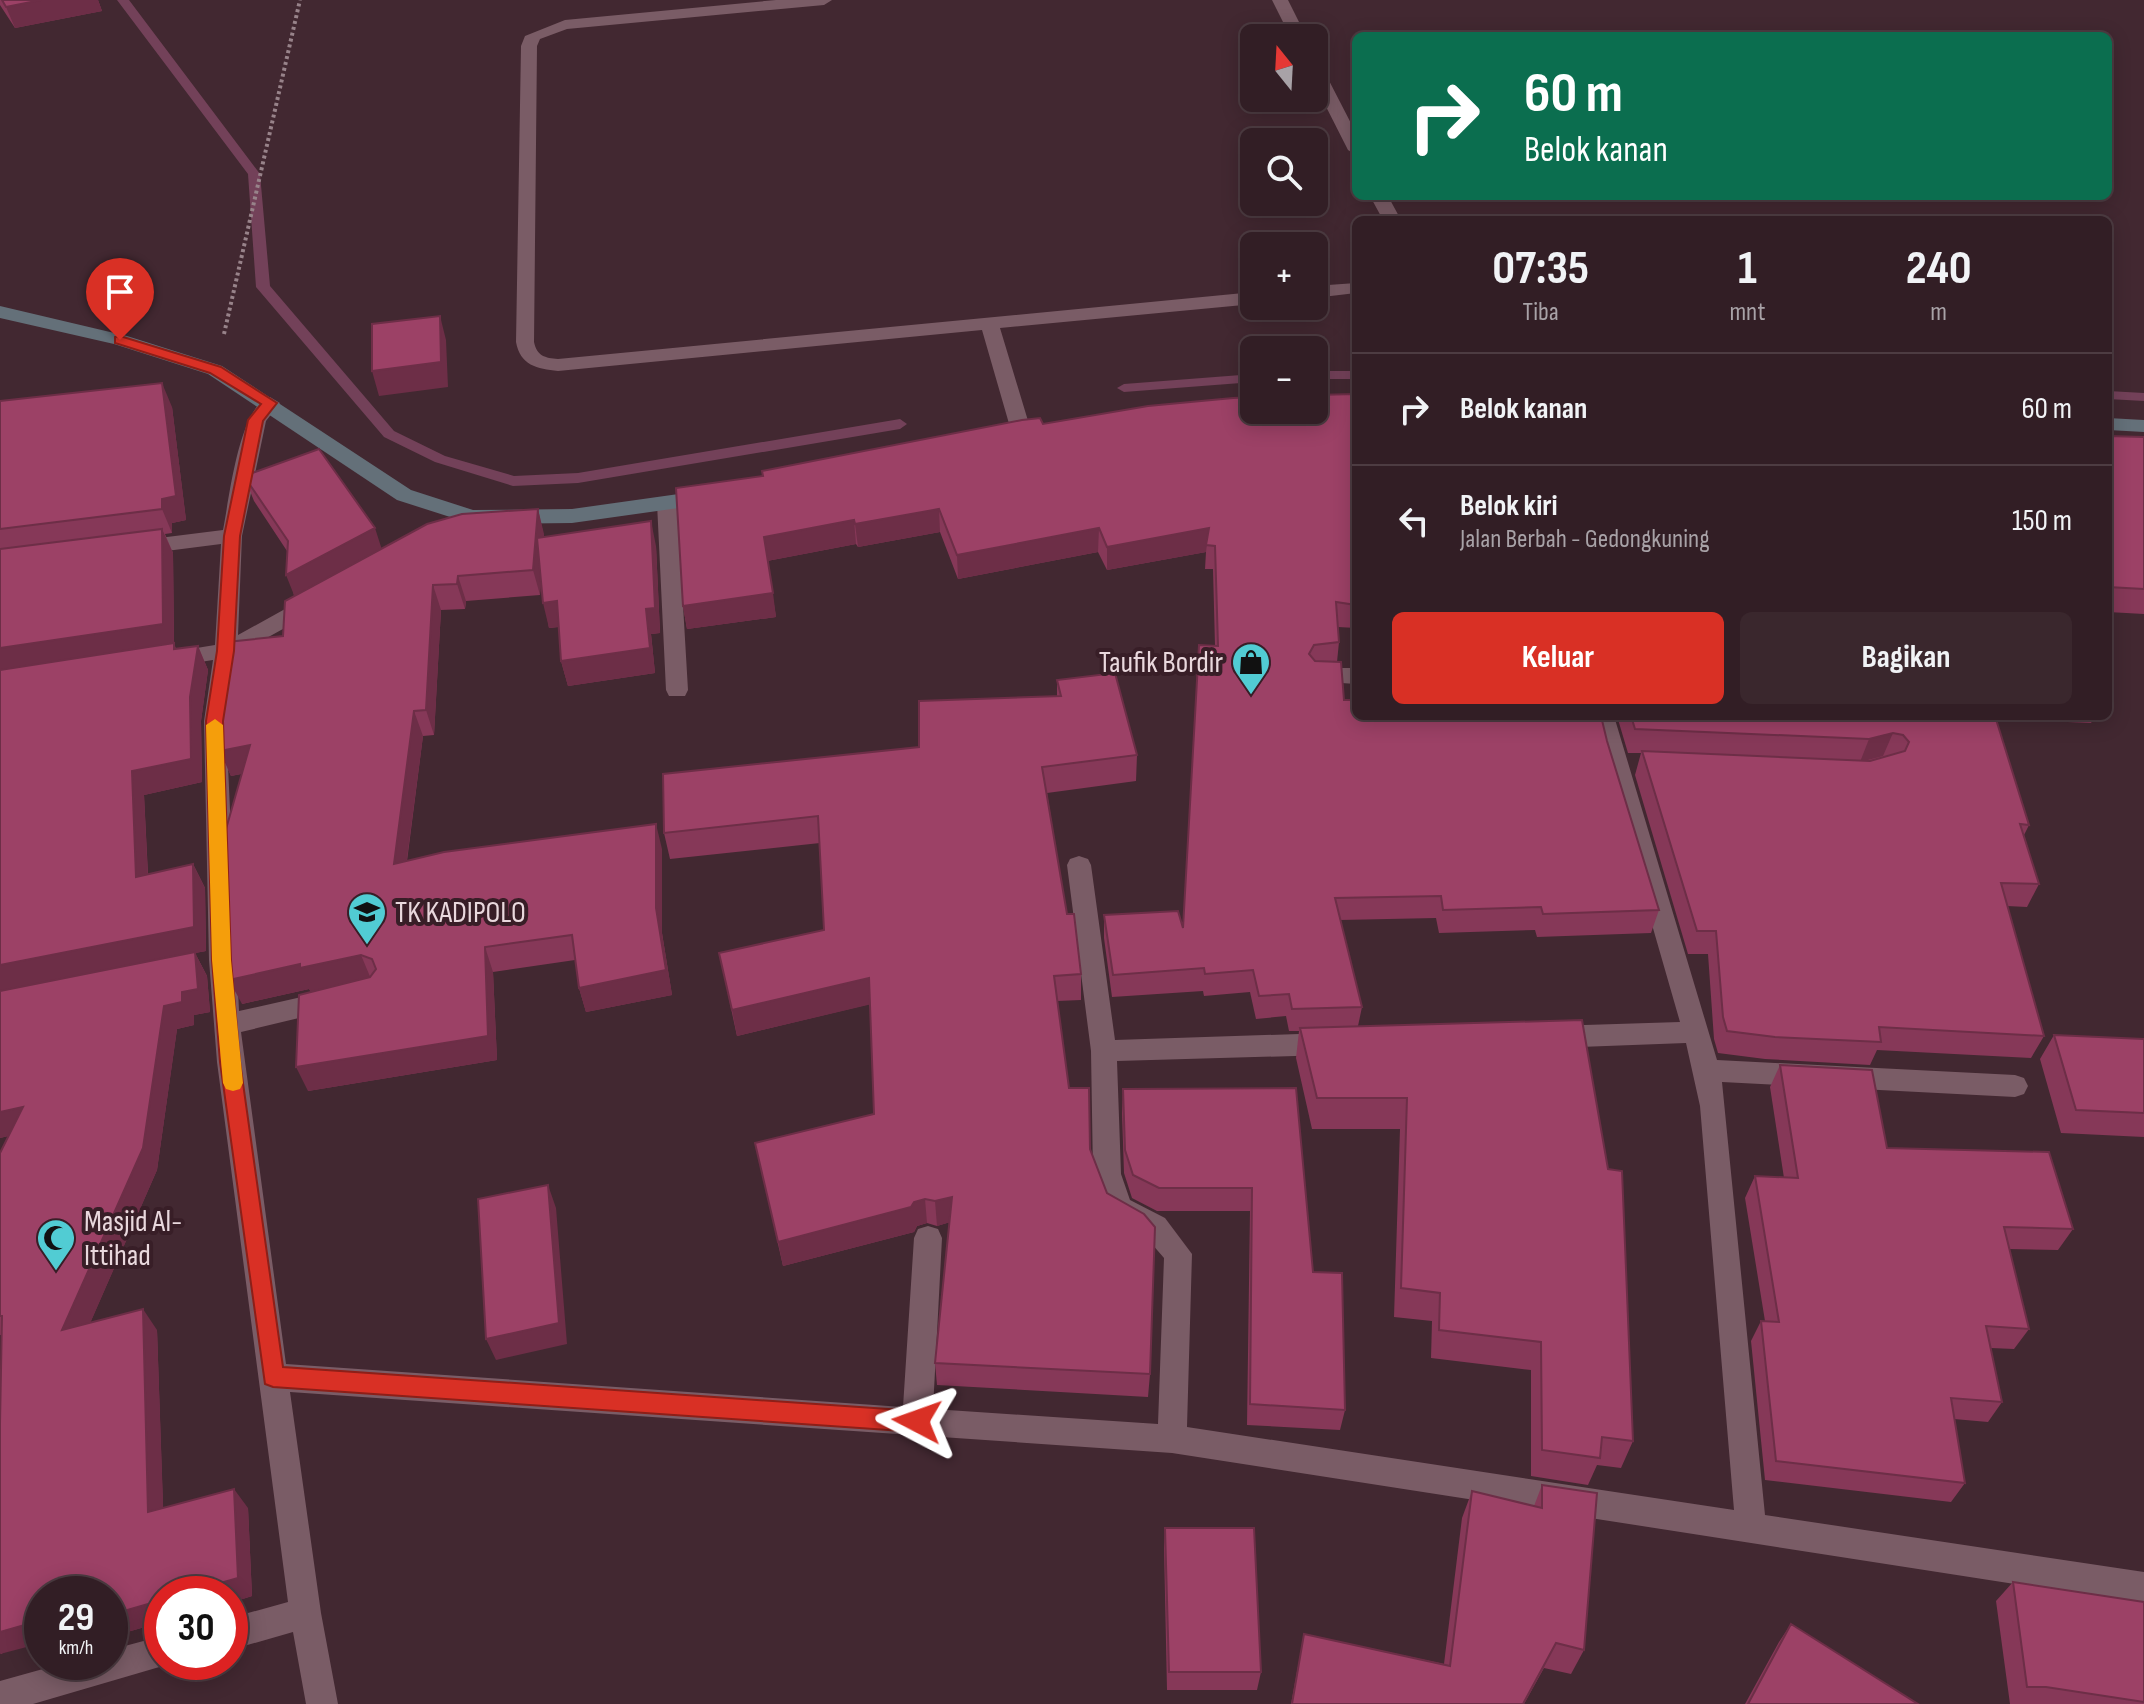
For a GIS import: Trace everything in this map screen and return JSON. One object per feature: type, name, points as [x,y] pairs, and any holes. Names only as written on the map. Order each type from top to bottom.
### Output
[{"type":"main road","points":[[0,312],[120,340],[215,370],[270,403],[372,476],[404,495],[472,517],[572,516],[729,492]]},
{"type":"main road","points":[[2112,424],[2144,426]]},
{"type":"street","points":[[824,0],[747,3],[565,25],[533,36],[529,46],[526,353],[533,361],[558,365],[1240,299]]},
{"type":"street","points":[[1280,0],[1292,24]]},
{"type":"street","points":[[1328,95],[1352,142]]},
{"type":"street","points":[[1328,291],[1352,288]]},
{"type":"street","points":[[989,323],[1022,434]]},
{"type":"street","points":[[270,403],[256,420],[232,536],[226,651],[215,721],[222,960],[230,1062],[305,1613],[322,1704]]},
{"type":"street","points":[[667,503],[677,690]]},
{"type":"street","points":[[445,532],[472,517]]},
{"type":"street","points":[[108,551],[232,536]]},
{"type":"street","points":[[150,662],[226,651],[335,591]]},
{"type":"street","points":[[1320,676],[1352,676]]},
{"type":"street","points":[[1604,720],[1707,1070],[1713,1106],[1751,1529]]},
{"type":"street","points":[[1615,763],[1646,764]]},
{"type":"street","points":[[1079,865],[1104,1051],[1107,1174],[1119,1208],[1155,1227],[1178,1254],[1172,1439]]},
{"type":"street","points":[[192,966],[222,960]]},
{"type":"street","points":[[229,1024],[356,995]]},
{"type":"street","points":[[1524,1037],[1696,1032]]},
{"type":"street","points":[[1104,1051],[1353,1043]]},
{"type":"street","points":[[1707,1070],[2015,1086]]},
{"type":"street","points":[[917,1421],[928,1238]]},
{"type":"street","points":[[273,1377],[1172,1439],[2144,1588]]},
{"type":"street","points":[[248,1629],[305,1613]]},
{"type":"street","points":[[0,1697],[144,1657]]},
{"type":"path","points":[[215,370],[300,0]]},
{"type":"building","points":[[2,0],[41,0],[6,7]]},
{"type":"building","points":[[440,316],[441,362],[372,371],[372,324]]},
{"type":"building","points":[[162,383],[176,496],[162,499],[162,509],[0,529],[0,401]]},
{"type":"building","points":[[1352,394],[1352,604],[1336,602],[1339,642],[1314,645],[1309,654],[1315,661],[1341,662],[1344,700],[1352,700],[1352,720],[1602,720],[1659,910],[1543,914],[1541,907],[1443,910],[1441,896],[1335,898],[1362,1007],[1292,1009],[1289,994],[1259,996],[1253,970],[1205,974],[1204,968],[1113,975],[1104,915],[1178,911],[1183,928],[1199,645],[1218,646],[1215,546],[1206,545],[1209,528],[1107,547],[1099,528],[957,555],[939,509],[855,524],[854,520],[764,537],[773,593],[683,606],[676,488],[763,476],[762,471],[1022,420],[1040,418],[1043,424],[1148,406],[1240,398],[1240,424],[1328,424],[1328,395]]},
{"type":"building","points":[[2112,436],[2144,437],[2144,589],[2112,587]]},
{"type":"building","points":[[319,449],[375,528],[286,575],[288,541],[244,476]]},
{"type":"building","points":[[538,509],[533,570],[458,576],[457,584],[433,585],[426,710],[414,711],[394,864],[444,852],[656,824],[656,908],[666,970],[579,988],[572,935],[485,947],[488,1036],[296,1067],[299,995],[370,977],[376,969],[372,959],[361,955],[300,968],[300,964],[229,980],[224,836],[250,745],[220,751],[218,696],[227,642],[283,636],[285,601],[427,524],[462,514]]},
{"type":"building","points":[[651,521],[655,608],[646,609],[650,648],[561,661],[557,601],[543,603],[537,538]]},
{"type":"building","points":[[162,529],[163,624],[0,648],[0,549]]},
{"type":"building","points":[[174,643],[174,649],[198,646],[190,697],[191,759],[132,771],[136,877],[193,864],[194,927],[0,965],[0,670]]},
{"type":"building","points":[[1115,673],[1137,755],[1042,767],[1067,914],[1074,914],[1081,974],[1054,976],[1069,1088],[1089,1088],[1090,1149],[1107,1193],[1144,1214],[1155,1227],[1150,1374],[935,1363],[952,1197],[935,1201],[925,1199],[914,1202],[911,1207],[778,1242],[755,1143],[874,1114],[869,978],[732,1010],[719,953],[824,930],[818,816],[664,833],[663,774],[919,747],[919,701],[1061,696],[1057,680]]},
{"type":"building","points":[[1632,720],[1996,720],[2029,825],[2020,824],[2039,884],[2001,883],[2044,1036],[1879,1027],[1881,1042],[1775,1037],[1727,1031],[1723,1017],[1716,931],[1697,931],[1642,751],[1870,761],[1905,751],[1909,742],[1903,735],[1893,733],[1869,739],[1635,729]]},
{"type":"building","points":[[195,952],[198,989],[182,992],[182,1002],[164,1006],[143,1148],[62,1330],[143,1309],[148,1512],[234,1489],[238,1576],[144,1576],[144,1605],[128,1610],[128,1576],[24,1576],[24,1625],[0,1632],[0,1153],[23,1107],[0,1112],[0,991]]},
{"type":"building","points":[[1582,1020],[1608,1169],[1622,1171],[1633,1441],[1602,1437],[1600,1458],[1542,1450],[1541,1342],[1439,1330],[1440,1293],[1401,1288],[1407,1098],[1317,1098],[1300,1028]]},
{"type":"building","points":[[2054,1035],[2144,1039],[2144,1113],[2076,1110]]},
{"type":"building","points":[[1780,1065],[1872,1070],[1887,1148],[2049,1152],[2073,1229],[2004,1227],[2029,1329],[1986,1326],[2002,1402],[1951,1398],[1965,1483],[1776,1461],[1761,1321],[1779,1322],[1755,1176],[1798,1178]]},
{"type":"building","points":[[1296,1088],[1313,1272],[1342,1273],[1345,1410],[1250,1404],[1252,1188],[1159,1188],[1133,1175],[1125,1150],[1123,1089]]},
{"type":"building","points":[[548,1185],[559,1323],[486,1339],[478,1199]]},
{"type":"building","points":[[1542,1485],[1597,1493],[1584,1650],[1556,1643],[1523,1704],[1292,1704],[1304,1634],[1450,1666],[1472,1491],[1542,1508]]},
{"type":"building","points":[[1165,1528],[1254,1528],[1261,1672],[1169,1672]]},
{"type":"building","points":[[2013,1582],[2144,1602],[2144,1702],[2046,1687],[2027,1687]]},
{"type":"building","points":[[1791,1624],[1918,1704],[1748,1704]]},
{"type":"waterway","points":[[123,0],[254,174],[263,287],[389,434],[440,459],[513,481],[578,478],[900,424]]},
{"type":"waterway","points":[[1328,375],[1352,375]]},
{"type":"waterway","points":[[1124,388],[1240,379]]},
{"type":"waterway","points":[[2112,395],[2144,397]]},
{"type":"slow traffic","points":[[215,725],[222,960],[233,1083]]},
{"type":"place","name":"Taufik Bordir","points":[[1251,696]]},
{"type":"place","name":"TK KADIPOLO","points":[[367,946]]},
{"type":"place","name":"Masjid Al- Ittihad","points":[[56,1272]]},
{"type":"route","points":[[120,340],[215,370],[270,403],[256,420],[232,536],[226,651],[215,721],[222,960],[230,1062],[273,1377],[917,1421]]}]
